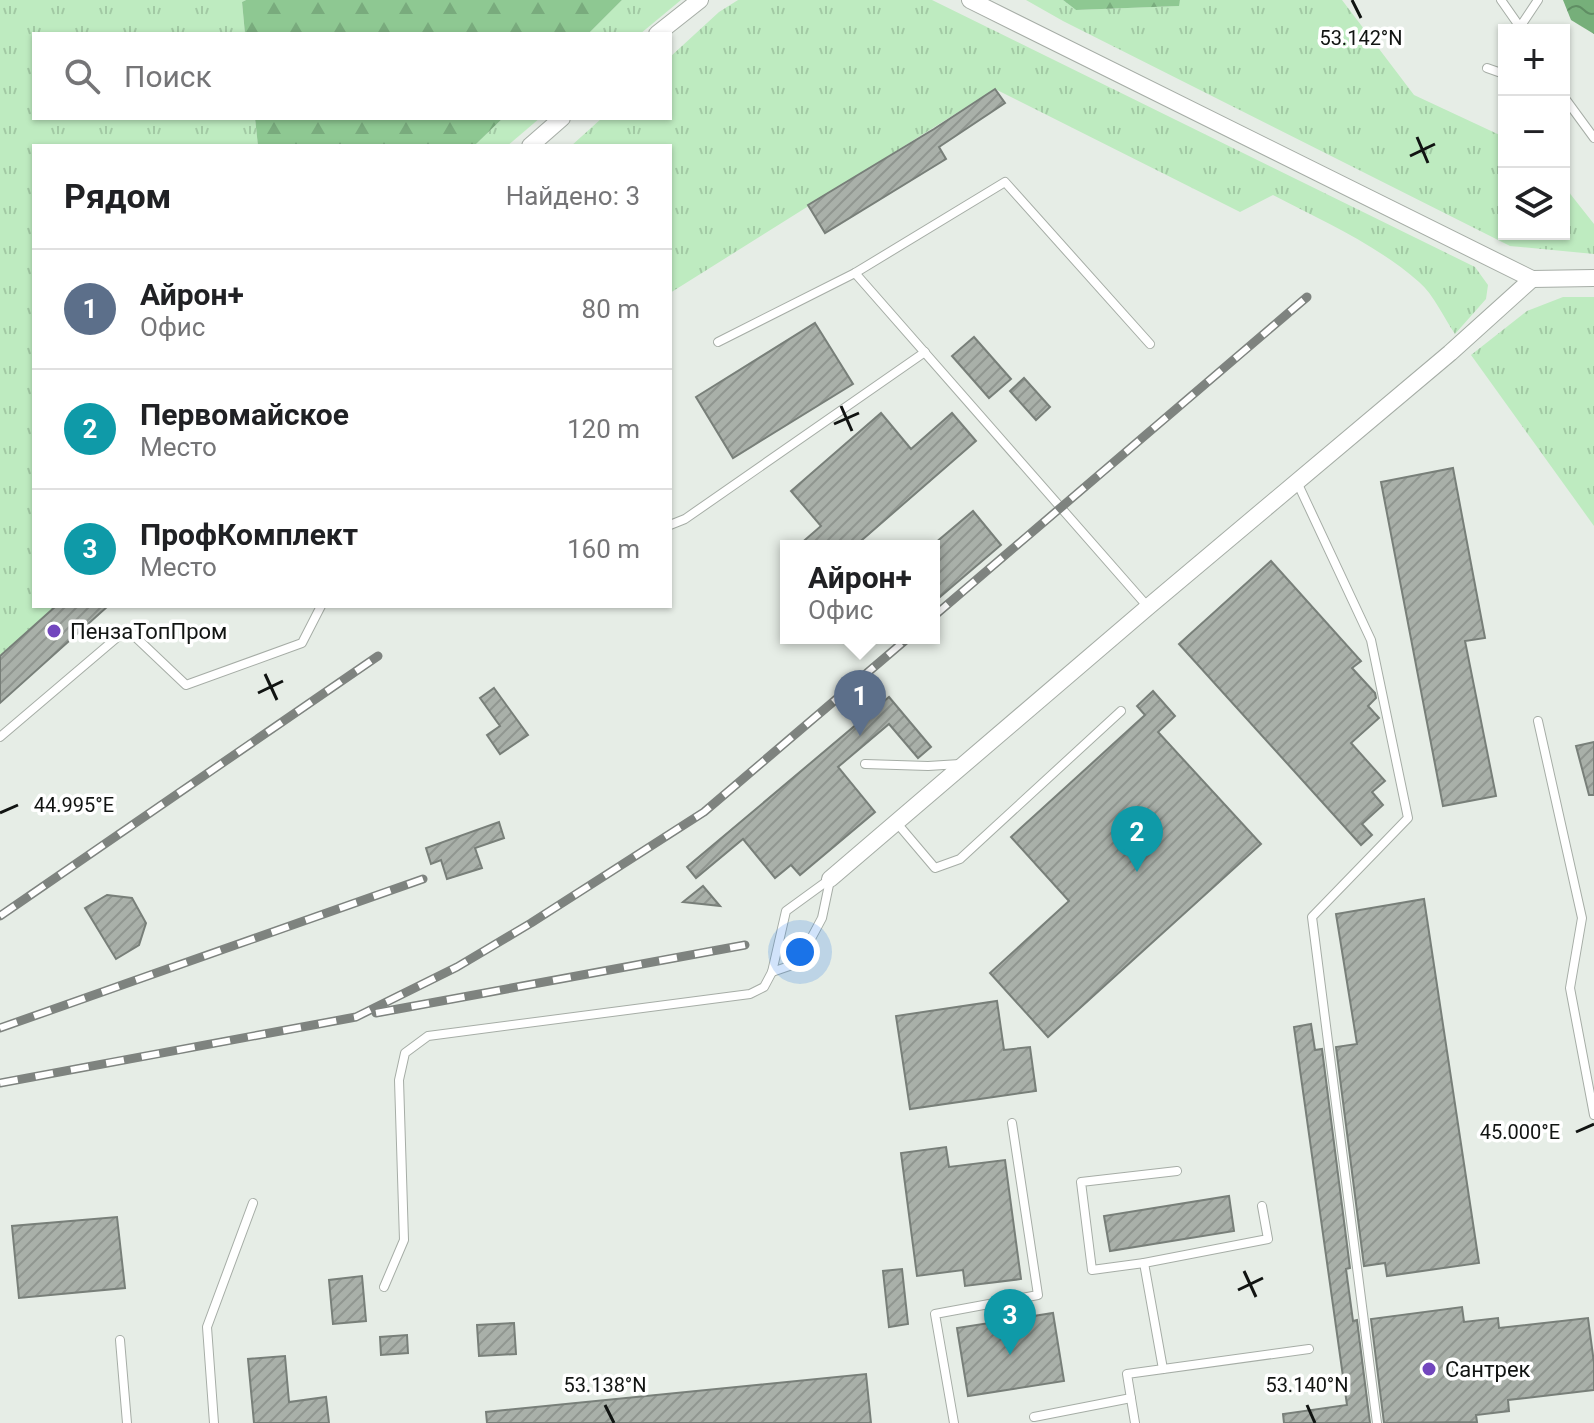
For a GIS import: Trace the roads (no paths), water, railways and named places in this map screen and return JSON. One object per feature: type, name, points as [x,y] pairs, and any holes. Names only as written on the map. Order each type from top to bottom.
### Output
[{"type":"street","points":[[660,32],[700,0]]},
{"type":"street","points":[[970,0],[1532,279],[1594,278]]},
{"type":"street","points":[[532,144],[560,120]]},
{"type":"street","points":[[830,879],[1450,353],[1532,279]]},
{"type":"lane","points":[[1501,0],[1518,24]]},
{"type":"lane","points":[[1524,24],[1538,0]]},
{"type":"lane","points":[[1487,68],[1498,72]]},
{"type":"lane","points":[[1570,105],[1594,138]]},
{"type":"lane","points":[[718,342],[855,273],[1005,182],[1150,344]]},
{"type":"lane","points":[[855,273],[1148,607]]},
{"type":"lane","points":[[672,524],[685,519],[925,352]]},
{"type":"lane","points":[[1297,482],[1371,640],[1408,818],[1312,917],[1377,1423]]},
{"type":"lane","points":[[0,737],[127,629],[186,685],[302,643],[320,608]]},
{"type":"lane","points":[[896,822],[935,868],[960,859],[1121,711]]},
{"type":"lane","points":[[1538,721],[1582,918],[1570,988],[1594,1115]]},
{"type":"lane","points":[[865,764],[965,764]]},
{"type":"lane","points":[[772,972],[798,963],[822,918],[830,879]]},
{"type":"lane","points":[[384,1287],[404,1240],[399,1080],[405,1053],[428,1036],[750,994],[764,987],[772,972],[786,911],[830,879]]},
{"type":"lane","points":[[954,1423],[935,1314],[1038,1295],[1012,1123]]},
{"type":"lane","points":[[1177,1171],[1081,1182],[1092,1270],[1268,1239],[1262,1206]]},
{"type":"lane","points":[[214,1423],[207,1327],[253,1203]]},
{"type":"lane","points":[[1144,1263],[1163,1369]]},
{"type":"lane","points":[[120,1340],[127,1423]]},
{"type":"lane","points":[[1135,1423],[1127,1374],[1309,1349]]},
{"type":"lane","points":[[1034,1417],[1131,1398]]},
{"type":"water","points":[[1563,0],[1594,0],[1594,34],[1571,20]]},
{"type":"railway","points":[[940,611],[1307,297]]},
{"type":"railway","points":[[0,1083],[356,1017],[457,967],[704,812],[901,644]]},
{"type":"railway","points":[[0,916],[378,656]]},
{"type":"railway","points":[[0,1028],[423,879]]},
{"type":"railway","points":[[376,1013],[745,945]]},
{"type":"place","name":"ПензаТопПром","points":[[54,631]]},
{"type":"place","name":"Айрон+","points":[[860,736]]},
{"type":"place","name":"Первомайское","points":[[1137,872]]},
{"type":"place","name":"ПрофКомплект","points":[[1010,1355]]},
{"type":"place","name":"Сантрек","points":[[1429,1369]]}]
